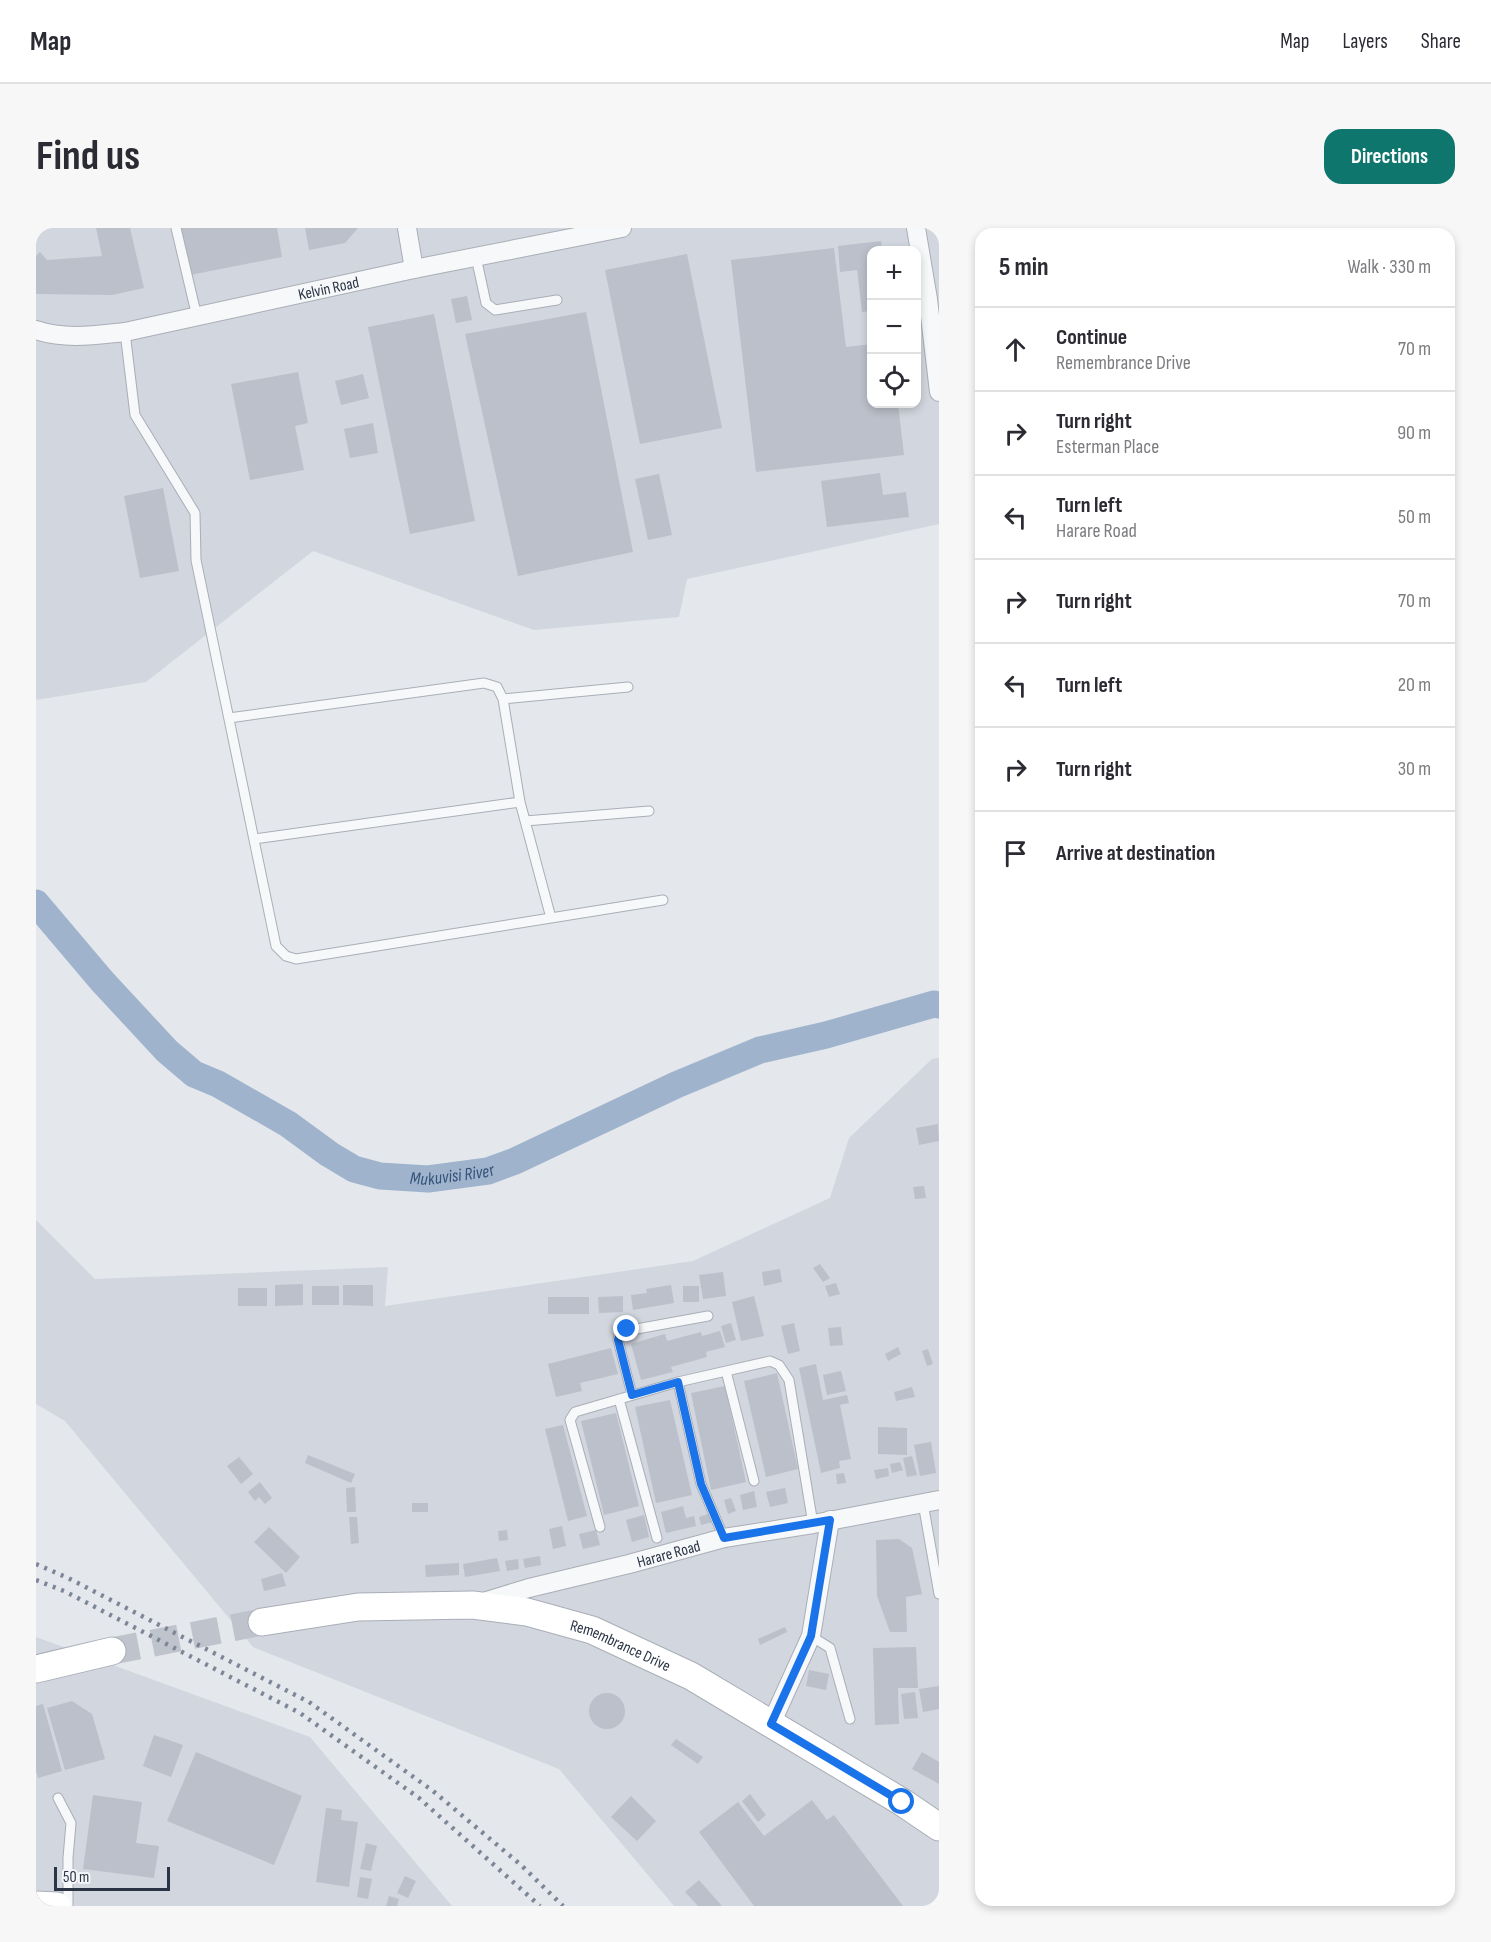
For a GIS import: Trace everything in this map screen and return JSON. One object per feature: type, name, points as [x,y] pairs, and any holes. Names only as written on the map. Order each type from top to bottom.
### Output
[{"type":"street","points":[[406,228],[414,269]]},
{"type":"street","name":"Kelvin Road","points":[[36,330],[48,334],[79,336],[125,332],[414,269],[622,228]]},
{"type":"street","points":[[916,228],[933,298],[939,392]]},
{"type":"street","name":"Harare Road","points":[[473,1605],[529,1588],[630,1564],[724,1538],[931,1502]]},
{"type":"street","points":[[771,1724],[811,1636],[821,1522]]},
{"type":"street","name":"Remembrance Drive","points":[[262,1622],[358,1606],[473,1605],[526,1612],[592,1630],[691,1676],[939,1827]]},
{"type":"street","points":[[36,1669],[112,1651]]},
{"type":"street","points":[[36,1905],[57,1906]]},
{"type":"lane","points":[[176,228],[197,317]]},
{"type":"lane","points":[[476,257],[486,303],[495,310],[557,300]]},
{"type":"lane","points":[[125,332],[135,415],[195,513],[196,560],[276,946],[286,956],[296,959],[663,900]]},
{"type":"lane","points":[[229,718],[483,683],[497,687],[503,699],[520,802],[551,918]]},
{"type":"lane","points":[[503,699],[628,687]]},
{"type":"lane","points":[[254,839],[520,802]]},
{"type":"lane","points":[[525,821],[649,811]]},
{"type":"lane","points":[[632,1395],[618,1340],[620,1332],[708,1316]]},
{"type":"lane","points":[[600,1527],[570,1420],[575,1412],[678,1382],[770,1361],[779,1365],[789,1380],[821,1522]]},
{"type":"lane","points":[[726,1371],[754,1481]]},
{"type":"lane","points":[[678,1382],[701,1484],[724,1538]]},
{"type":"lane","points":[[619,1399],[657,1538]]},
{"type":"lane","points":[[931,1502],[939,1594]]},
{"type":"lane","points":[[811,1636],[830,1648],[850,1719]]},
{"type":"lane","points":[[58,1798],[71,1823],[68,1906]]},
{"type":"shaded area","points":[[36,228],[939,228],[939,524],[687,579],[679,617],[534,630],[313,551],[146,682],[36,700]]},
{"type":"shaded area","points":[[939,1058],[939,1906],[674,1906],[559,1769],[253,1647],[65,1421],[36,1404],[36,1220],[95,1279],[388,1267],[385,1306],[693,1261],[830,1198],[849,1138],[932,1059]]},
{"type":"shaded area","points":[[36,1637],[310,1737],[452,1906],[36,1906]]},
{"type":"building","points":[[96,228],[130,228],[144,288],[112,295],[36,294],[36,256],[40,252],[47,260],[102,256]]},
{"type":"building","points":[[181,228],[277,228],[282,257],[190,275]]},
{"type":"building","points":[[305,228],[358,228],[345,243],[309,250]]},
{"type":"building","points":[[881,241],[882,246],[867,246],[867,312],[862,312],[857,270],[840,272],[838,246]]},
{"type":"building","points":[[834,248],[846,347],[867,345],[867,408],[898,408],[904,455],[756,472],[731,260]]},
{"type":"building","points":[[687,254],[722,428],[640,444],[605,270]]},
{"type":"building","points":[[467,296],[472,320],[456,323],[451,299]]},
{"type":"building","points":[[586,312],[633,552],[518,576],[465,334]]},
{"type":"building","points":[[434,314],[475,521],[410,534],[368,327]]},
{"type":"building","points":[[298,372],[308,423],[295,426],[304,470],[250,480],[231,384]]},
{"type":"building","points":[[363,374],[369,398],[341,405],[335,381]]},
{"type":"building","points":[[373,423],[378,453],[350,458],[344,429]]},
{"type":"building","points":[[880,473],[883,495],[906,492],[909,517],[827,527],[821,481]]},
{"type":"building","points":[[659,474],[672,535],[648,540],[635,479]]},
{"type":"building","points":[[163,488],[179,571],[140,578],[124,496]]},
{"type":"building","points":[[938,1124],[939,1141],[919,1145],[916,1128]]},
{"type":"building","points":[[924,1186],[926,1198],[915,1199],[913,1187]]},
{"type":"building","points":[[820,1264],[830,1278],[823,1282],[813,1268]]},
{"type":"building","points":[[780,1269],[782,1282],[764,1286],[762,1272]]},
{"type":"building","points":[[723,1272],[726,1296],[703,1299],[699,1275]]},
{"type":"building","points":[[836,1283],[840,1294],[829,1297],[825,1286]]},
{"type":"building","points":[[303,1284],[303,1305],[275,1306],[275,1285]]},
{"type":"building","points":[[343,1285],[373,1285],[373,1306],[343,1305]]},
{"type":"building","points":[[671,1285],[674,1303],[633,1310],[631,1295],[647,1293],[646,1289]]},
{"type":"building","points":[[312,1286],[339,1286],[339,1305],[312,1305]]},
{"type":"building","points":[[683,1286],[699,1286],[699,1302],[683,1302]]},
{"type":"building","points":[[238,1288],[267,1288],[267,1306],[238,1306]]},
{"type":"building","points":[[623,1296],[623,1312],[599,1313],[598,1297]]},
{"type":"building","points":[[754,1296],[764,1336],[741,1341],[732,1302]]},
{"type":"building","points":[[548,1297],[589,1297],[589,1314],[548,1314]]},
{"type":"building","points":[[731,1323],[736,1340],[726,1343],[721,1326]]},
{"type":"building","points":[[794,1323],[800,1351],[788,1354],[781,1326]]},
{"type":"building","points":[[841,1327],[843,1345],[830,1346],[828,1328]]},
{"type":"building","points":[[720,1331],[725,1347],[706,1352],[707,1357],[671,1367],[673,1372],[641,1380],[631,1344],[665,1334],[667,1341],[701,1332],[702,1336]]},
{"type":"building","points":[[898,1347],[901,1354],[888,1361],[885,1354]]},
{"type":"building","points":[[611,1348],[618,1374],[580,1383],[582,1391],[556,1397],[548,1364]]},
{"type":"building","points":[[928,1349],[933,1364],[927,1366],[922,1351]]},
{"type":"building","points":[[816,1364],[823,1400],[847,1395],[849,1403],[840,1405],[851,1459],[839,1461],[840,1468],[821,1473],[799,1368]]},
{"type":"building","points":[[841,1371],[846,1391],[827,1395],[823,1375]]},
{"type":"building","points":[[777,1373],[798,1469],[766,1477],[744,1381]]},
{"type":"building","points":[[725,1386],[746,1482],[711,1490],[691,1393]]},
{"type":"building","points":[[912,1387],[915,1397],[896,1401],[894,1392]]},
{"type":"building","points":[[670,1400],[692,1495],[656,1503],[635,1407]]},
{"type":"building","points":[[616,1413],[639,1506],[604,1515],[581,1421]]},
{"type":"building","points":[[563,1425],[587,1516],[568,1521],[545,1429]]},
{"type":"building","points":[[878,1427],[907,1428],[907,1455],[878,1454]]},
{"type":"building","points":[[931,1442],[936,1473],[920,1476],[914,1445]]},
{"type":"building","points":[[308,1455],[355,1474],[351,1483],[305,1463]]},
{"type":"building","points":[[912,1456],[917,1475],[907,1477],[903,1458]]},
{"type":"building","points":[[239,1457],[253,1474],[241,1484],[227,1466]]},
{"type":"building","points":[[900,1462],[903,1470],[892,1473],[890,1464]]},
{"type":"building","points":[[888,1468],[889,1476],[876,1479],[874,1470]]},
{"type":"building","points":[[844,1473],[846,1483],[837,1484],[836,1474]]},
{"type":"building","points":[[260,1482],[272,1498],[265,1504],[259,1497],[255,1501],[248,1492]]},
{"type":"building","points":[[355,1487],[356,1512],[347,1512],[346,1488]]},
{"type":"building","points":[[785,1488],[788,1503],[770,1507],[766,1492]]},
{"type":"building","points":[[754,1491],[757,1507],[743,1510],[740,1495]]},
{"type":"building","points":[[731,1498],[736,1511],[728,1514],[724,1500]]},
{"type":"building","points":[[412,1503],[428,1503],[428,1512],[412,1512]]},
{"type":"building","points":[[683,1506],[686,1518],[694,1516],[696,1526],[666,1533],[661,1512]]},
{"type":"building","points":[[711,1513],[713,1522],[701,1525],[699,1517]]},
{"type":"building","points":[[644,1515],[649,1537],[632,1542],[626,1520]]},
{"type":"building","points":[[349,1517],[357,1517],[359,1543],[351,1544]]},
{"type":"building","points":[[562,1526],[566,1546],[553,1549],[549,1529]]},
{"type":"building","points":[[269,1527],[300,1557],[286,1573],[254,1542]]},
{"type":"building","points":[[507,1530],[508,1540],[499,1541],[498,1531]]},
{"type":"building","points":[[596,1530],[600,1545],[583,1549],[579,1534]]},
{"type":"building","points":[[899,1539],[912,1548],[922,1594],[906,1597],[907,1632],[890,1632],[877,1596],[876,1540]]},
{"type":"building","points":[[540,1556],[541,1565],[525,1568],[523,1559]]},
{"type":"building","points":[[497,1558],[500,1571],[465,1577],[463,1564]]},
{"type":"building","points":[[518,1559],[519,1569],[507,1571],[505,1561]]},
{"type":"building","points":[[459,1563],[459,1575],[426,1577],[425,1565]]},
{"type":"building","points":[[282,1573],[286,1586],[264,1591],[261,1579]]},
{"type":"building","points":[[785,1627],[787,1632],[760,1645],[758,1639]]},
{"type":"building","points":[[916,1647],[918,1688],[898,1688],[899,1724],[875,1725],[873,1648]]},
{"type":"building","points":[[809,1670],[829,1674],[826,1690],[806,1686]]},
{"type":"building","points":[[939,1686],[939,1709],[923,1712],[919,1689]]},
{"type":"building","points":[[915,1692],[918,1718],[904,1719],[901,1694]]},
{"type":"building","points":[[607,1693],[620,1698],[625,1711],[620,1724],[607,1729],[594,1724],[589,1711],[594,1698]]},
{"type":"building","points":[[72,1701],[92,1714],[105,1759],[65,1770],[47,1708]]},
{"type":"building","points":[[43,1704],[62,1771],[38,1778],[36,1771],[36,1706]]},
{"type":"building","points":[[154,1735],[183,1745],[171,1777],[143,1766]]},
{"type":"building","points":[[676,1739],[703,1757],[698,1764],[671,1745]]},
{"type":"building","points":[[196,1752],[302,1796],[274,1865],[167,1821]]},
{"type":"building","points":[[922,1752],[939,1762],[939,1784],[912,1769]]},
{"type":"building","points":[[750,1794],[766,1815],[758,1822],[742,1801]]},
{"type":"building","points":[[93,1795],[142,1802],[136,1843],[159,1846],[154,1878],[83,1869]]},
{"type":"building","points":[[631,1796],[656,1821],[637,1841],[611,1817]]},
{"type":"building","points":[[812,1800],[827,1820],[834,1815],[903,1906],[754,1906],[699,1832],[738,1802],[764,1836]]},
{"type":"building","points":[[326,1808],[342,1810],[341,1820],[358,1822],[349,1887],[316,1882]]},
{"type":"building","points":[[366,1843],[377,1846],[371,1871],[360,1869]]},
{"type":"building","points":[[405,1876],[416,1881],[408,1898],[397,1893]]},
{"type":"building","points":[[360,1877],[372,1879],[368,1899],[357,1897]]},
{"type":"building","points":[[699,1880],[722,1906],[698,1906],[685,1892]]},
{"type":"building","points":[[389,1896],[399,1899],[397,1906],[386,1906]]},
{"type":"waterway","name":"Mukuvisi River","points":[[36,903],[102,981],[167,1051],[194,1074],[218,1084],[288,1124],[354,1169],[380,1176],[428,1179],[488,1171],[515,1161],[676,1085],[760,1050],[826,1035],[934,1004],[939,1005]]},
{"type":"tunnel","points":[[112,1651],[262,1622]]},
{"type":"railway","points":[[36,1564],[68,1578],[309,1702],[433,1791],[521,1865],[563,1906]]},
{"type":"railway","points":[[36,1580],[64,1591],[300,1713],[419,1798],[540,1906]]},
{"type":"route","points":[[627,1329],[620,1332],[618,1340],[632,1395],[678,1382],[701,1484],[724,1538],[830,1520],[811,1636],[771,1724],[902,1802]]}]
